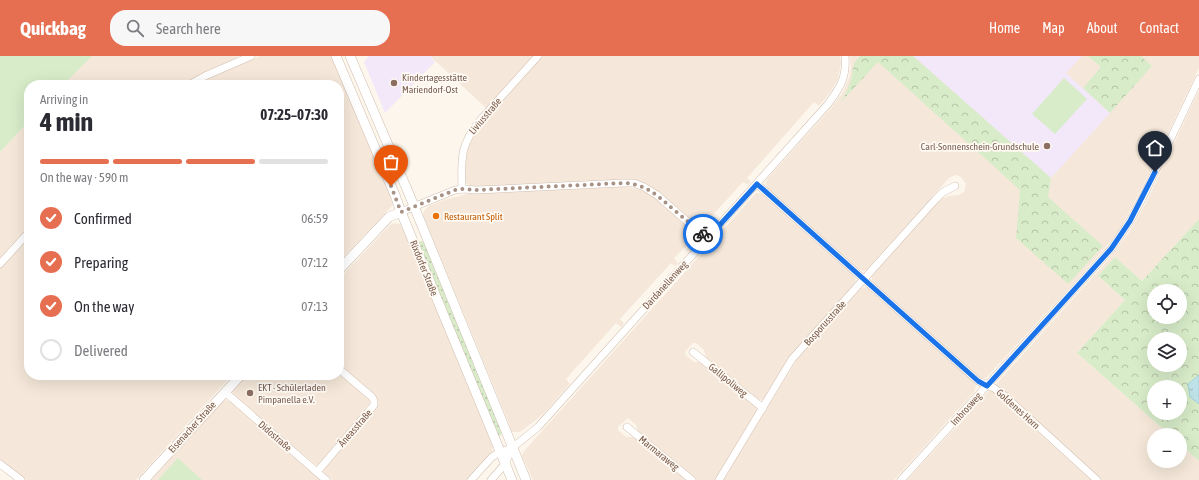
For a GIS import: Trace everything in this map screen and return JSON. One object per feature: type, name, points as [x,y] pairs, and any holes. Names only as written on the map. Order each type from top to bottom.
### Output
[{"type":"street","points":[[198,80],[251,56]]},
{"type":"street","name":"Rixdorfer Straße","points":[[336,56],[395,195],[512,480]]},
{"type":"street","name":"Rixdorfer Straße","points":[[350,56],[414,207],[526,480]]},
{"type":"street","name":"Liviusstraße","points":[[462,189],[462,151],[469,136],[482,118],[538,56]]},
{"type":"street","name":"Dardanellenweg","points":[[512,448],[538,427],[828,104],[839,89],[844,77],[845,56]]},
{"type":"street","name":"Imbrosweg","points":[[901,480],[1096,266],[1121,236],[1143,197],[1199,79]]},
{"type":"street","points":[[344,265],[389,217],[455,190],[462,189],[477,190],[624,183],[634,184],[644,187],[658,195],[707,239]]},
{"type":"street","name":"Goldenes Horn","points":[[757,184],[978,381],[994,388],[1006,397],[1097,480]]},
{"type":"street","name":"Bosporusstraße","points":[[719,480],[792,359],[942,192],[955,186]]},
{"type":"street","points":[[413,241],[425,236]]},
{"type":"street","points":[[0,264],[24,238]]},
{"type":"street","name":"Gallipoliweg","points":[[693,352],[763,408]]},
{"type":"street","name":"Äneasstraße","points":[[317,472],[374,404],[372,397],[344,373]]},
{"type":"street","name":"Eisenacher Straße","points":[[144,480],[236,380]]},
{"type":"street","name":"Didostraße","points":[[225,392],[326,480]]},
{"type":"street","name":"Marmaraweg","points":[[626,427],[692,480]]},
{"type":"street","points":[[471,480],[492,457],[500,452],[512,448]]},
{"type":"street","points":[[491,480],[505,464],[512,448]]},
{"type":"street","points":[[0,464],[21,480]]},
{"type":"shaded area","points":[[92,56],[237,56],[236,59],[191,80],[68,80]]},
{"type":"shaded area","points":[[260,56],[332,56],[342,80],[206,80]]},
{"type":"shaded area","name":"Kindertagesstätte Mariendorf-Ost","points":[[369,56],[432,56],[431,58],[435,62],[385,113],[364,62]]},
{"type":"shaded area","points":[[534,56],[486,108],[431,57]]},
{"type":"shaded area","points":[[543,56],[840,56],[841,63],[838,79],[819,106],[814,102],[747,178],[751,182],[748,185],[743,182],[709,219],[713,224],[705,233],[659,192],[646,185],[472,187],[466,183],[465,153],[473,133]]},
{"type":"shaded area","points":[[850,56],[1199,56],[1199,68],[1140,192],[1119,231],[1071,286],[986,378],[979,377],[872,280],[873,273],[941,199],[948,196],[959,195],[964,192],[966,184],[961,177],[956,175],[949,178],[868,269],[864,271],[858,269],[767,188],[767,179],[832,107],[843,92],[849,78],[851,67]]},
{"type":"shaded area","name":"Carl-Sonnenschein-Grundschule","points":[[913,56],[1082,56],[1066,73],[1110,113],[1051,178]]},
{"type":"shaded area","points":[[344,84],[392,197],[390,198],[393,204],[344,257]]},
{"type":"shaded area","points":[[1199,90],[1199,219],[1142,281],[1115,257],[1098,276],[1125,300],[1077,353],[1147,415],[1147,420],[1153,420],[1162,428],[1147,428],[1147,468],[1187,468],[1187,450],[1199,461],[1199,480],[1102,480],[998,388],[996,384],[1109,259],[1128,234],[1147,201]]},
{"type":"shaded area","points":[[24,126],[24,232],[0,258],[0,152]]},
{"type":"shaded area","points":[[627,187],[641,190],[654,197],[702,237],[693,247],[688,244],[674,258],[678,263],[675,266],[671,263],[620,319],[624,323],[621,327],[616,323],[566,379],[570,384],[545,412],[520,432],[512,432],[508,427],[510,426],[423,215],[424,211],[429,206],[447,199],[467,194]]},
{"type":"shaded area","points":[[756,193],[763,194],[853,274],[856,281],[763,400],[757,399],[706,358],[704,350],[696,343],[693,343],[685,352],[686,355],[694,362],[701,362],[757,408],[715,480],[697,480],[638,432],[636,425],[628,418],[618,427],[618,430],[626,437],[633,437],[687,480],[533,480],[522,456],[525,450]]},
{"type":"shaded area","points":[[395,223],[402,226],[493,445],[492,452],[467,480],[332,480],[323,472],[375,409],[378,403],[376,396],[344,368],[344,274],[390,225]]},
{"type":"shaded area","points":[[24,242],[24,380],[227,380],[136,480],[27,480],[0,460],[0,268]]},
{"type":"shaded area","points":[[865,287],[974,382],[976,386],[974,392],[894,480],[723,480],[796,361],[859,289]]},
{"type":"shaded area","points":[[344,377],[369,399],[370,403],[319,464],[316,465],[235,397],[233,393],[234,389],[242,380],[344,380]]},
{"type":"shaded area","points":[[990,390],[995,391],[1036,427],[1033,428],[1092,480],[907,480]]},
{"type":"shaded area","points":[[226,400],[230,401],[322,480],[151,480],[222,402]]},
{"type":"green space","points":[[0,56],[92,56],[68,80],[24,80],[24,126],[0,152]]},
{"type":"green space","points":[[860,56],[913,56],[1051,178],[1048,197],[1103,246],[1068,284],[1016,238],[1020,190],[878,62],[841,102],[851,80],[854,63]]},
{"type":"green space","points":[[1088,56],[1141,56],[1152,66],[1110,113],[1083,88],[1101,67]]},
{"type":"green space","points":[[1064,78],[1087,99],[1055,134],[1032,114]]},
{"type":"green space","points":[[1199,219],[1199,461],[1187,450],[1187,428],[1162,428],[1153,420],[1187,420],[1187,380],[1147,380],[1147,415],[1077,353],[1125,300],[1098,276],[1115,257],[1142,281]]},
{"type":"green space","points":[[420,241],[424,243],[503,433],[497,438],[417,242]]},
{"type":"green space","points":[[178,458],[202,480],[158,480]]},
{"type":"water","points":[[1199,375],[1199,404],[1190,397],[1188,384]]},
{"type":"way so far","points":[[391,186],[401,212],[455,190],[462,189],[477,190],[624,183],[634,184],[644,187],[658,195],[703,234]]},
{"type":"place","name":"Kindertagesstätte Mariendorf-Ost","points":[[394,83]]},
{"type":"place","name":"Carl-Sonnenschein-Grundschule","points":[[1047,146]]},
{"type":"place","name":"Restaurant Split","points":[[436,216]]},
{"type":"place","name":"EKT - Schülerladen Pimpanella e.V.","points":[[250,393]]},
{"type":"route","points":[[703,234],[707,239],[757,184],[978,381],[987,386],[1111,249],[1130,221],[1155,172]]}]
